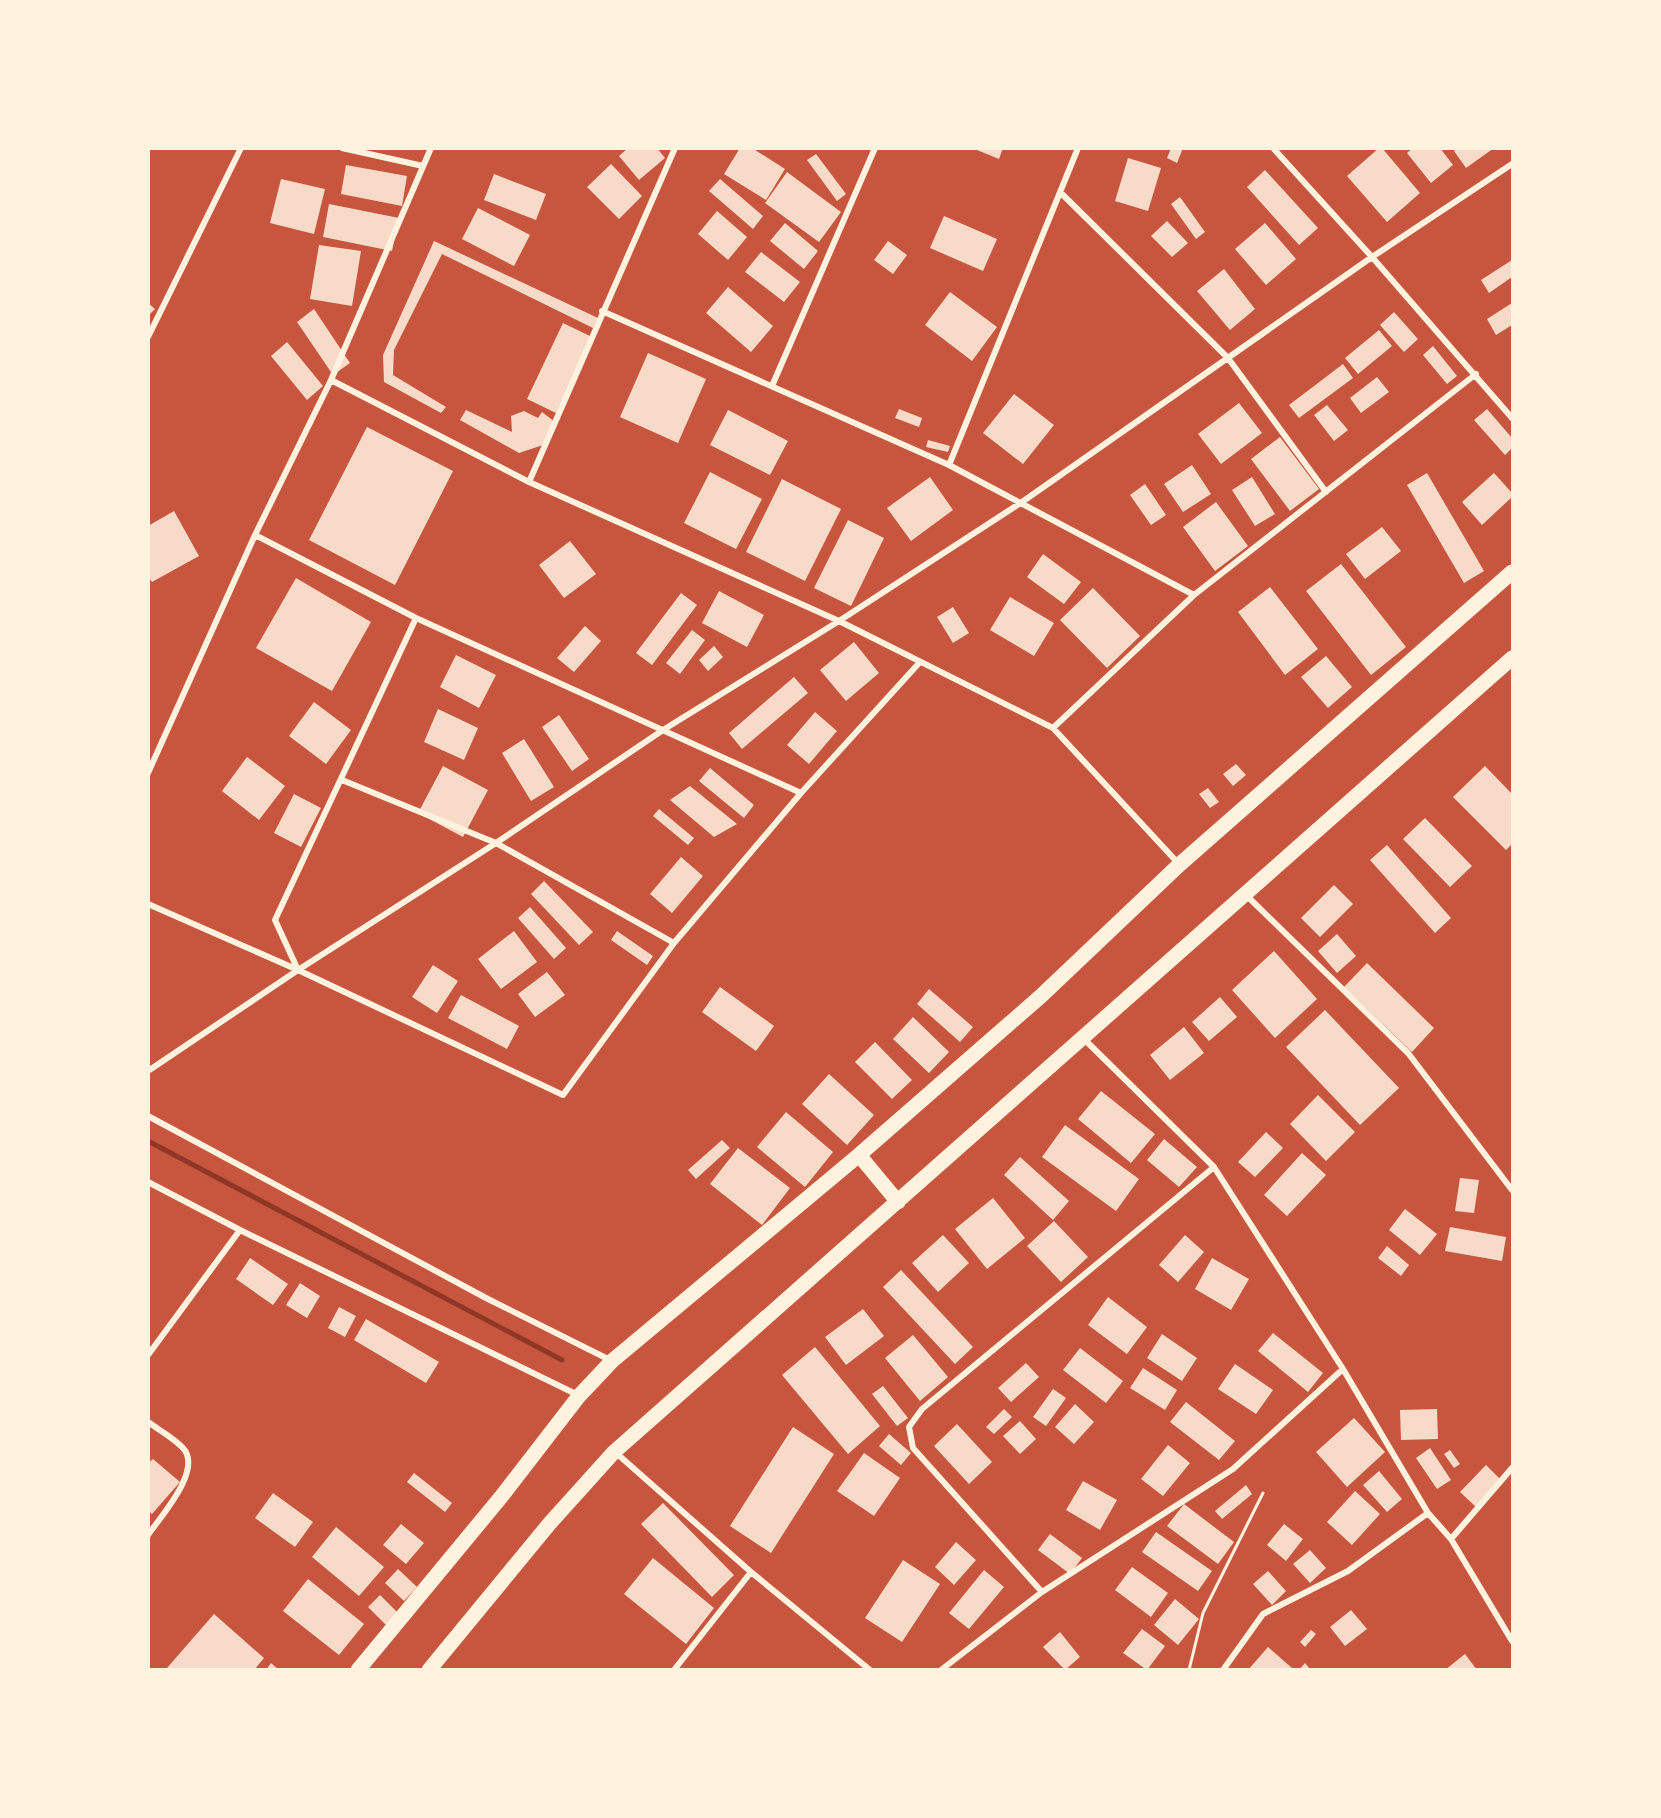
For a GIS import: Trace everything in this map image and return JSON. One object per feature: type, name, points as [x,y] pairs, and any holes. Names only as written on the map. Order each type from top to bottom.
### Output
[{"type":"main road","points":[[358,1670],[501,1497],[579,1396],[612,1361],[859,1155],[1041,996],[1179,865],[1512,572]]},
{"type":"main road","points":[[429,1670],[550,1523],[615,1452],[1512,658]]},
{"type":"main road","points":[[859,1155],[898,1202]]},
{"type":"street","points":[[148,336],[241,148]]},
{"type":"street","points":[[342,148],[423,166]]},
{"type":"street","points":[[148,773],[255,535],[330,380],[431,148]]},
{"type":"street","points":[[529,482],[675,148]]},
{"type":"street","points":[[772,386],[875,148]]},
{"type":"street","points":[[949,465],[1078,148]]},
{"type":"street","points":[[1273,148],[1476,374],[1512,418]]},
{"type":"street","points":[[148,1071],[298,970],[496,843],[663,730],[839,621],[1022,502],[1372,257],[1512,164]]},
{"type":"street","points":[[1060,192],[1228,358],[1326,492]]},
{"type":"street","points":[[602,311],[949,465],[1194,595]]},
{"type":"street","points":[[1053,728],[1194,595],[1476,374]]},
{"type":"street","points":[[330,380],[529,482],[839,621],[1053,728],[1179,865]]},
{"type":"street","points":[[255,535],[416,618],[801,793]]},
{"type":"street","points":[[298,970],[275,920],[416,618]]},
{"type":"street","points":[[148,904],[298,970],[563,1095],[674,943],[801,793],[920,662]]},
{"type":"street","points":[[342,780],[496,843],[674,943]]},
{"type":"street","points":[[1245,894],[1408,1053],[1512,1190]]},
{"type":"street","points":[[1083,1039],[1214,1167],[1343,1369],[1428,1514],[1451,1539],[1512,1641]]},
{"type":"street","points":[[148,1116],[486,1298],[612,1361]]},
{"type":"street","points":[[1042,1592],[913,1448],[909,1427],[922,1409],[1214,1167]]},
{"type":"street","points":[[148,1182],[240,1230],[579,1396]]},
{"type":"street","points":[[148,1355],[240,1230]]},
{"type":"street","points":[[941,1670],[1042,1592],[1233,1469],[1343,1369]]},
{"type":"street","points":[[148,1422],[184,1449],[190,1461],[188,1476],[148,1535]]},
{"type":"street","points":[[615,1452],[751,1572],[870,1670]]},
{"type":"street","points":[[1451,1539],[1512,1468]]},
{"type":"street","points":[[1224,1669],[1263,1614],[1348,1571],[1428,1514]]},
{"type":"street","points":[[674,1670],[751,1572]]},
{"type":"path","points":[[1190,1670],[1203,1613],[1263,1493]]},
{"type":"building","points":[[628,148],[657,148],[665,158],[639,180],[619,156]]},
{"type":"building","points":[[740,148],[752,148],[785,169],[766,200],[724,174]]},
{"type":"building","points":[[972,148],[1003,148],[999,159]]},
{"type":"building","points":[[1171,148],[1183,148],[1177,163],[1167,158]]},
{"type":"building","points":[[1379,148],[1382,148],[1420,193],[1387,222],[1347,176]]},
{"type":"building","points":[[1413,148],[1440,148],[1453,165],[1431,183],[1407,153]]},
{"type":"building","points":[[1457,148],[1494,148],[1466,168],[1454,151]]},
{"type":"building","points":[[816,154],[846,194],[837,201],[807,160]]},
{"type":"building","points":[[1128,158],[1161,168],[1148,211],[1115,201]]},
{"type":"building","points":[[611,164],[642,196],[619,219],[587,187]]},
{"type":"building","points":[[346,165],[407,176],[402,206],[341,194]]},
{"type":"building","points":[[1265,170],[1318,228],[1299,245],[1247,187]]},
{"type":"building","points":[[787,172],[841,212],[819,242],[765,203]]},
{"type":"building","points":[[494,174],[546,194],[536,220],[484,200]]},
{"type":"building","points":[[281,179],[325,189],[314,234],[270,223]]},
{"type":"building","points":[[720,179],[763,216],[753,229],[709,191]]},
{"type":"building","points":[[1180,197],[1205,232],[1196,239],[1171,204]]},
{"type":"building","points":[[329,204],[399,218],[392,251],[323,237]]},
{"type":"building","points":[[478,208],[530,235],[514,266],[462,239]]},
{"type":"building","points":[[717,211],[747,237],[728,260],[698,234]]},
{"type":"building","points":[[944,216],[997,239],[983,271],[930,248]]},
{"type":"building","points":[[1167,221],[1188,243],[1172,257],[1151,236]]},
{"type":"building","points":[[785,223],[818,251],[804,269],[770,241]]},
{"type":"building","points":[[1265,223],[1296,259],[1266,285],[1235,249]]},
{"type":"building","points":[[434,241],[598,318],[593,328],[442,254],[394,350],[393,375],[446,407],[441,413],[384,382],[383,355]]},
{"type":"building","points":[[888,241],[907,255],[893,274],[874,260]]},
{"type":"building","points":[[319,245],[361,251],[352,306],[310,299]]},
{"type":"building","points":[[761,252],[800,282],[784,302],[745,272]]},
{"type":"building","points":[[1512,260],[1512,277],[1489,293],[1481,280]]},
{"type":"building","points":[[1224,269],[1255,309],[1230,330],[1197,291]]},
{"type":"building","points":[[728,287],[773,326],[751,352],[706,313]]},
{"type":"building","points":[[950,292],[997,327],[972,361],[925,325]]},
{"type":"building","points":[[148,303],[155,309],[148,316]]},
{"type":"building","points":[[1512,303],[1512,325],[1496,335],[1487,319]]},
{"type":"building","points":[[314,309],[350,363],[333,375],[297,322]]},
{"type":"building","points":[[1394,312],[1418,339],[1404,352],[1380,325]]},
{"type":"building","points":[[563,323],[592,337],[556,413],[527,399]]},
{"type":"building","points":[[1379,330],[1392,346],[1358,374],[1345,358]]},
{"type":"building","points":[[287,342],[323,386],[307,400],[271,356]]},
{"type":"building","points":[[1433,346],[1457,376],[1447,384],[1423,355]]},
{"type":"building","points":[[648,353],[706,379],[678,443],[620,417]]},
{"type":"building","points":[[1343,364],[1353,378],[1299,418],[1289,405]]},
{"type":"building","points":[[1377,377],[1389,392],[1361,413],[1350,398]]},
{"type":"building","points":[[1014,394],[1054,425],[1023,464],[983,433]]},
{"type":"building","points":[[1239,403],[1262,433],[1221,464],[1198,434]]},
{"type":"building","points":[[1327,405],[1348,430],[1334,441],[1314,415]]},
{"type":"building","points":[[899,409],[922,418],[919,427],[895,418]]},
{"type":"building","points":[[1487,409],[1512,438],[1512,448],[1505,455],[1474,420]]},
{"type":"building","points":[[466,410],[512,432],[511,416],[524,411],[538,418],[542,412],[555,422],[549,443],[519,453],[460,420]]},
{"type":"building","points":[[728,410],[788,441],[770,475],[710,445]]},
{"type":"building","points":[[367,427],[453,471],[395,585],[309,540]]},
{"type":"building","points":[[1280,437],[1319,489],[1290,511],[1251,459]]},
{"type":"building","points":[[928,440],[950,446],[948,452],[926,447]]},
{"type":"building","points":[[1192,465],[1211,494],[1183,512],[1164,484]]},
{"type":"building","points":[[710,472],[762,499],[736,549],[684,523]]},
{"type":"building","points":[[1427,473],[1484,571],[1464,583],[1407,485]]},
{"type":"building","points":[[1494,473],[1512,493],[1512,497],[1482,525],[1462,502]]},
{"type":"building","points":[[930,477],[953,510],[911,541],[887,508]]},
{"type":"building","points":[[1252,477],[1275,514],[1255,526],[1232,490]]},
{"type":"building","points":[[782,479],[841,509],[805,581],[746,552]]},
{"type":"building","points":[[1145,484],[1166,515],[1151,525],[1130,495]]},
{"type":"building","points":[[1216,502],[1248,546],[1215,571],[1183,527]]},
{"type":"building","points":[[174,511],[199,556],[152,582],[148,576],[148,526]]},
{"type":"building","points":[[848,520],[884,538],[851,606],[814,588]]},
{"type":"building","points":[[1382,527],[1401,551],[1365,579],[1346,554]]},
{"type":"building","points":[[570,541],[596,574],[564,598],[539,565]]},
{"type":"building","points":[[1043,554],[1081,582],[1064,604],[1027,577]]},
{"type":"building","points":[[1341,564],[1406,647],[1371,675],[1306,591]]},
{"type":"building","points":[[296,578],[371,622],[332,691],[256,648]]},
{"type":"building","points":[[1270,587],[1318,649],[1285,675],[1238,612]]},
{"type":"building","points":[[1093,588],[1140,636],[1107,668],[1060,620]]},
{"type":"building","points":[[719,591],[764,615],[747,647],[702,623]]},
{"type":"building","points":[[681,593],[697,605],[652,665],[636,653]]},
{"type":"building","points":[[1010,597],[1054,623],[1034,656],[990,630]]},
{"type":"building","points":[[953,607],[969,633],[953,643],[937,617]]},
{"type":"building","points":[[585,626],[601,641],[574,672],[557,658]]},
{"type":"building","points":[[692,630],[705,640],[680,674],[666,663]]},
{"type":"building","points":[[854,642],[879,673],[846,701],[820,670]]},
{"type":"building","points":[[714,646],[723,657],[708,671],[699,660]]},
{"type":"building","points":[[456,655],[496,675],[479,708],[440,687]]},
{"type":"building","points":[[1326,656],[1352,687],[1328,708],[1301,677]]},
{"type":"building","points":[[794,677],[808,693],[742,749],[729,733]]},
{"type":"building","points":[[314,702],[351,730],[326,764],[289,736]]},
{"type":"building","points":[[438,709],[478,728],[464,760],[424,742]]},
{"type":"building","points":[[815,712],[837,731],[809,764],[787,745]]},
{"type":"building","points":[[559,715],[589,759],[572,771],[542,727]]},
{"type":"building","points":[[524,739],[554,787],[531,801],[502,753]]},
{"type":"building","points":[[247,757],[285,786],[259,820],[222,791]]},
{"type":"building","points":[[1236,764],[1246,775],[1233,786],[1223,774]]},
{"type":"building","points":[[443,766],[488,790],[463,837],[418,813]]},
{"type":"building","points":[[1485,766],[1512,794],[1512,844],[1506,850],[1453,797]]},
{"type":"building","points":[[710,768],[754,805],[744,818],[699,781]]},
{"type":"building","points":[[690,786],[737,824],[714,837],[670,800]]},
{"type":"building","points":[[1208,788],[1219,802],[1210,808],[1199,794]]},
{"type":"building","points":[[294,794],[321,808],[301,847],[274,833]]},
{"type":"building","points":[[659,809],[694,838],[688,845],[653,816]]},
{"type":"building","points":[[1425,818],[1472,866],[1450,887],[1403,839]]},
{"type":"building","points":[[1387,845],[1451,918],[1435,933],[1370,860]]},
{"type":"building","points":[[681,857],[703,876],[672,913],[650,894]]},
{"type":"building","points":[[544,881],[593,932],[579,945],[531,894]]},
{"type":"building","points":[[1334,885],[1353,904],[1320,937],[1301,918]]},
{"type":"building","points":[[530,907],[566,948],[554,959],[518,918]]},
{"type":"building","points":[[514,931],[537,962],[501,989],[478,959]]},
{"type":"building","points":[[617,931],[653,956],[647,965],[611,940]]},
{"type":"building","points":[[1337,934],[1356,956],[1337,973],[1318,951]]},
{"type":"building","points":[[1274,951],[1317,999],[1275,1038],[1232,990]]},
{"type":"building","points":[[1367,963],[1434,1028],[1412,1052],[1344,987]]},
{"type":"building","points":[[433,965],[458,981],[437,1013],[412,997]]},
{"type":"building","points":[[547,972],[565,995],[535,1017],[518,994]]},
{"type":"building","points":[[720,987],[774,1026],[756,1051],[702,1012]]},
{"type":"building","points":[[929,989],[973,1027],[960,1042],[917,1004]]},
{"type":"building","points":[[461,995],[519,1026],[507,1049],[448,1018]]},
{"type":"building","points":[[1220,997],[1237,1017],[1209,1041],[1192,1022]]},
{"type":"building","points":[[1325,1010],[1399,1088],[1360,1125],[1286,1047]]},
{"type":"building","points":[[913,1017],[949,1052],[929,1073],[893,1039]]},
{"type":"building","points":[[1184,1027],[1204,1053],[1170,1080],[1150,1055]]},
{"type":"building","points":[[875,1042],[912,1080],[892,1099],[855,1062]]},
{"type":"building","points":[[829,1074],[874,1115],[847,1145],[802,1104]]},
{"type":"building","points":[[1101,1091],[1155,1134],[1131,1163],[1078,1119]]},
{"type":"building","points":[[1318,1095],[1355,1132],[1326,1161],[1290,1124]]},
{"type":"building","points":[[786,1112],[833,1152],[805,1187],[757,1147]]},
{"type":"building","points":[[1065,1125],[1139,1179],[1116,1211],[1042,1157]]},
{"type":"building","points":[[1266,1132],[1283,1148],[1255,1177],[1238,1162]]},
{"type":"building","points":[[1164,1139],[1197,1167],[1179,1187],[1147,1160]]},
{"type":"building","points":[[722,1140],[730,1148],[696,1179],[688,1170]]},
{"type":"building","points":[[738,1148],[790,1188],[762,1225],[710,1184]]},
{"type":"building","points":[[1302,1153],[1326,1175],[1287,1216],[1264,1195]]},
{"type":"building","points":[[1020,1157],[1069,1201],[1053,1220],[1004,1175]]},
{"type":"building","points":[[1460,1178],[1479,1180],[1474,1213],[1455,1211]]},
{"type":"building","points":[[993,1198],[1025,1238],[987,1269],[955,1229]]},
{"type":"building","points":[[1405,1209],[1437,1234],[1420,1255],[1389,1230]]},
{"type":"building","points":[[1054,1221],[1088,1257],[1061,1282],[1027,1246]]},
{"type":"building","points":[[1450,1227],[1506,1237],[1502,1261],[1445,1251]]},
{"type":"building","points":[[943,1235],[969,1263],[938,1292],[912,1263]]},
{"type":"building","points":[[1185,1235],[1204,1252],[1178,1282],[1159,1265]]},
{"type":"building","points":[[1387,1246],[1409,1265],[1401,1276],[1378,1258]]},
{"type":"building","points":[[250,1258],[288,1284],[273,1305],[236,1279]]},
{"type":"building","points":[[1212,1258],[1249,1279],[1231,1310],[1195,1289]]},
{"type":"building","points":[[901,1270],[973,1347],[955,1364],[883,1287]]},
{"type":"building","points":[[300,1283],[320,1296],[307,1318],[286,1305]]},
{"type":"building","points":[[1108,1297],[1147,1327],[1127,1354],[1088,1325]]},
{"type":"building","points":[[339,1307],[356,1316],[345,1337],[328,1328]]},
{"type":"building","points":[[863,1309],[884,1336],[846,1365],[825,1337]]},
{"type":"building","points":[[366,1319],[439,1362],[426,1383],[354,1340]]},
{"type":"building","points":[[1273,1333],[1323,1373],[1308,1392],[1258,1351]]},
{"type":"building","points":[[1162,1334],[1197,1358],[1182,1381],[1147,1358]]},
{"type":"building","points":[[913,1335],[948,1377],[920,1401],[885,1358]]},
{"type":"building","points":[[815,1347],[880,1426],[848,1454],[782,1375]]},
{"type":"building","points":[[1080,1348],[1123,1381],[1106,1403],[1063,1370]]},
{"type":"building","points":[[1026,1363],[1039,1377],[1011,1402],[998,1388]]},
{"type":"building","points":[[1235,1364],[1273,1390],[1256,1414],[1218,1389]]},
{"type":"building","points":[[1143,1368],[1177,1390],[1165,1410],[1130,1388]]},
{"type":"building","points":[[883,1386],[908,1418],[897,1426],[872,1394]]},
{"type":"building","points":[[1053,1389],[1066,1398],[1046,1426],[1033,1417]]},
{"type":"building","points":[[1186,1402],[1235,1441],[1219,1460],[1170,1422]]},
{"type":"building","points":[[1075,1404],[1094,1422],[1074,1444],[1055,1427]]},
{"type":"building","points":[[1004,1409],[1012,1417],[994,1434],[986,1427]]},
{"type":"building","points":[[1437,1409],[1438,1439],[1401,1440],[1400,1410]]},
{"type":"building","points":[[1354,1418],[1385,1452],[1347,1487],[1316,1452]]},
{"type":"building","points":[[1020,1421],[1036,1439],[1020,1454],[1003,1436]]},
{"type":"building","points":[[957,1424],[992,1462],[969,1484],[934,1446]]},
{"type":"building","points":[[793,1427],[834,1454],[771,1553],[730,1526]]},
{"type":"building","points":[[889,1434],[911,1453],[901,1465],[879,1446]]},
{"type":"building","points":[[1168,1445],[1190,1463],[1163,1496],[1141,1479]]},
{"type":"building","points":[[1430,1448],[1451,1480],[1437,1489],[1416,1458]]},
{"type":"building","points":[[1450,1450],[1460,1464],[1454,1468],[1444,1454]]},
{"type":"building","points":[[864,1453],[900,1478],[874,1516],[837,1491]]},
{"type":"building","points":[[153,1459],[180,1482],[152,1514],[148,1511],[148,1463]]},
{"type":"building","points":[[1486,1465],[1502,1481],[1476,1507],[1460,1492]]},
{"type":"building","points":[[1379,1471],[1402,1499],[1387,1512],[1363,1485]]},
{"type":"building","points":[[414,1473],[452,1503],[445,1512],[407,1482]]},
{"type":"building","points":[[1083,1481],[1117,1500],[1100,1530],[1066,1510]]},
{"type":"building","points":[[1246,1485],[1252,1494],[1222,1519],[1215,1511]]},
{"type":"building","points":[[1355,1491],[1380,1514],[1352,1545],[1327,1522]]},
{"type":"building","points":[[273,1493],[313,1522],[295,1547],[255,1518]]},
{"type":"building","points":[[663,1503],[734,1575],[712,1597],[641,1524]]},
{"type":"building","points":[[1184,1504],[1234,1542],[1218,1564],[1167,1526]]},
{"type":"building","points":[[401,1524],[424,1543],[406,1564],[383,1545]]},
{"type":"building","points":[[1284,1524],[1303,1539],[1286,1561],[1267,1545]]},
{"type":"building","points":[[336,1527],[384,1567],[359,1596],[312,1557]]},
{"type":"building","points":[[1156,1532],[1212,1571],[1198,1591],[1142,1552]]},
{"type":"building","points":[[1050,1534],[1082,1558],[1070,1574],[1038,1550]]},
{"type":"building","points":[[956,1542],[976,1560],[954,1585],[935,1567]]},
{"type":"building","points":[[1310,1550],[1326,1568],[1310,1583],[1293,1564]]},
{"type":"building","points":[[653,1558],[714,1608],[686,1644],[624,1594]]},
{"type":"building","points":[[903,1560],[940,1584],[902,1642],[865,1618]]},
{"type":"building","points":[[1132,1567],[1168,1593],[1151,1617],[1115,1590]]},
{"type":"building","points":[[398,1569],[417,1587],[404,1601],[385,1583]]},
{"type":"building","points":[[984,1570],[1004,1587],[969,1629],[949,1613]]},
{"type":"building","points":[[1268,1571],[1286,1591],[1272,1605],[1253,1584]]},
{"type":"building","points":[[308,1579],[364,1624],[339,1655],[283,1611]]},
{"type":"building","points":[[380,1595],[398,1613],[386,1625],[368,1607]]},
{"type":"building","points":[[1175,1599],[1199,1619],[1178,1645],[1154,1625]]},
{"type":"building","points":[[1351,1610],[1367,1629],[1345,1646],[1330,1627]]},
{"type":"building","points":[[214,1614],[264,1658],[254,1670],[169,1670],[167,1668]]},
{"type":"building","points":[[1142,1629],[1165,1646],[1147,1670],[1123,1653]]},
{"type":"building","points":[[1311,1630],[1316,1634],[1305,1647],[1300,1642]]},
{"type":"building","points":[[1060,1632],[1080,1657],[1065,1670],[1043,1647]]},
{"type":"building","points":[[1268,1647],[1292,1668],[1291,1670],[1248,1670]]},
{"type":"building","points":[[1465,1654],[1477,1670],[1445,1670]]},
{"type":"building","points":[[271,1663],[279,1670],[266,1670]]},
{"type":"building","points":[[1305,1663],[1311,1670],[1299,1670]]},
{"type":"waterway","points":[[148,1141],[562,1360]]}]
